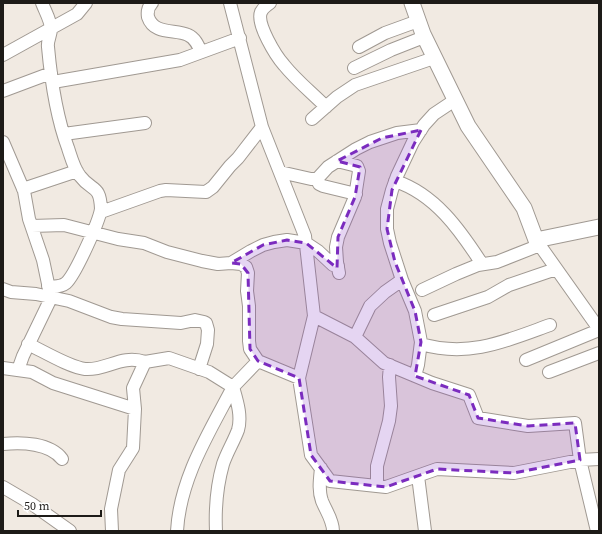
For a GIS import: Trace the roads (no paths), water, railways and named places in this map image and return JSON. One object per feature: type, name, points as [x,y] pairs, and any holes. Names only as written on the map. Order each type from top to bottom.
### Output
[{"type":"street","points":[[3,289],[11,292],[36,294],[50,292],[68,281],[80,262],[101,212],[98,191],[83,181],[67,147],[55,100],[52,78],[48,44],[51,28],[42,3]]},
{"type":"street","points":[[3,55],[77,14],[86,3]]},
{"type":"street","points":[[152,3],[148,10],[148,15],[152,23],[157,28],[165,31],[190,36],[198,44],[201,52]]},
{"type":"street","points":[[230,3],[262,128],[305,236],[314,316],[299,378],[311,455],[330,481],[386,487],[437,470],[514,473],[580,460],[599,459]]},
{"type":"street","points":[[270,3],[261,12],[260,19],[263,30],[283,65],[326,107]]},
{"type":"street","points":[[412,3],[424,37],[468,126],[524,208],[538,243],[599,330],[526,360]]},
{"type":"street","points":[[359,47],[385,34],[418,21]]},
{"type":"street","points":[[354,68],[391,50],[424,37]]},
{"type":"street","points":[[3,92],[52,78],[172,62],[240,38]]},
{"type":"street","points":[[312,119],[337,97],[355,84],[434,58]]},
{"type":"street","points":[[415,376],[421,344],[415,311],[395,262],[387,229],[389,200],[395,181],[413,142],[434,114],[455,100]]},
{"type":"street","points":[[64,134],[145,123]]},
{"type":"street","points":[[101,212],[160,191],[206,192],[213,187],[262,128]]},
{"type":"street","points":[[280,172],[310,179],[317,179],[328,167],[356,149],[382,138],[421,130]]},
{"type":"street","points":[[3,142],[23,189],[32,226],[43,260],[50,292],[18,370]]},
{"type":"street","points":[[231,263],[251,251],[274,242],[287,240],[306,243],[318,251],[338,269],[336,247],[338,237],[356,194],[359,169],[356,166],[337,161]]},
{"type":"street","points":[[23,189],[77,171]]},
{"type":"street","points":[[317,179],[319,184],[323,186],[340,192],[356,194]]},
{"type":"street","points":[[395,181],[411,187],[431,202],[454,223],[482,264]]},
{"type":"street","points":[[32,226],[64,225],[144,243],[167,252],[202,262],[240,264],[246,267],[248,273],[247,291],[249,306],[250,349],[258,361],[299,378]]},
{"type":"street","points":[[422,290],[482,264],[497,262],[538,243],[599,228]]},
{"type":"street","points":[[434,315],[488,297],[509,285],[556,269]]},
{"type":"street","points":[[355,337],[370,306],[389,288],[402,280]]},
{"type":"street","points":[[50,292],[111,317],[180,323],[195,320],[206,323],[208,330],[207,344],[199,369]]},
{"type":"street","points":[[314,316],[355,337],[384,362],[415,376],[469,395],[478,418],[528,426],[575,423],[580,460],[597,531]]},
{"type":"street","points":[[421,344],[433,348],[461,350],[486,347],[550,325]]},
{"type":"street","points":[[28,344],[72,366],[84,369],[102,367],[116,361],[137,359],[145,362],[169,358],[210,372],[233,388],[238,404],[240,418],[238,429],[224,464],[220,481],[216,531]]},
{"type":"street","points":[[549,372],[599,353]]},
{"type":"street","points":[[177,531],[178,515],[191,469],[233,388],[258,361]]},
{"type":"street","points":[[112,531],[111,508],[118,470],[133,448],[135,409],[133,388],[145,362]]},
{"type":"street","points":[[377,486],[377,466],[389,421],[391,406],[389,378],[390,365]]},
{"type":"street","points":[[3,368],[32,372],[53,383],[135,409]]},
{"type":"street","points":[[3,444],[43,447],[53,450],[62,459]]},
{"type":"street","points":[[321,468],[320,490],[322,500],[331,519],[333,531]]},
{"type":"street","points":[[418,476],[425,531]]},
{"type":"street","points":[[3,487],[32,504],[70,531]]}]
